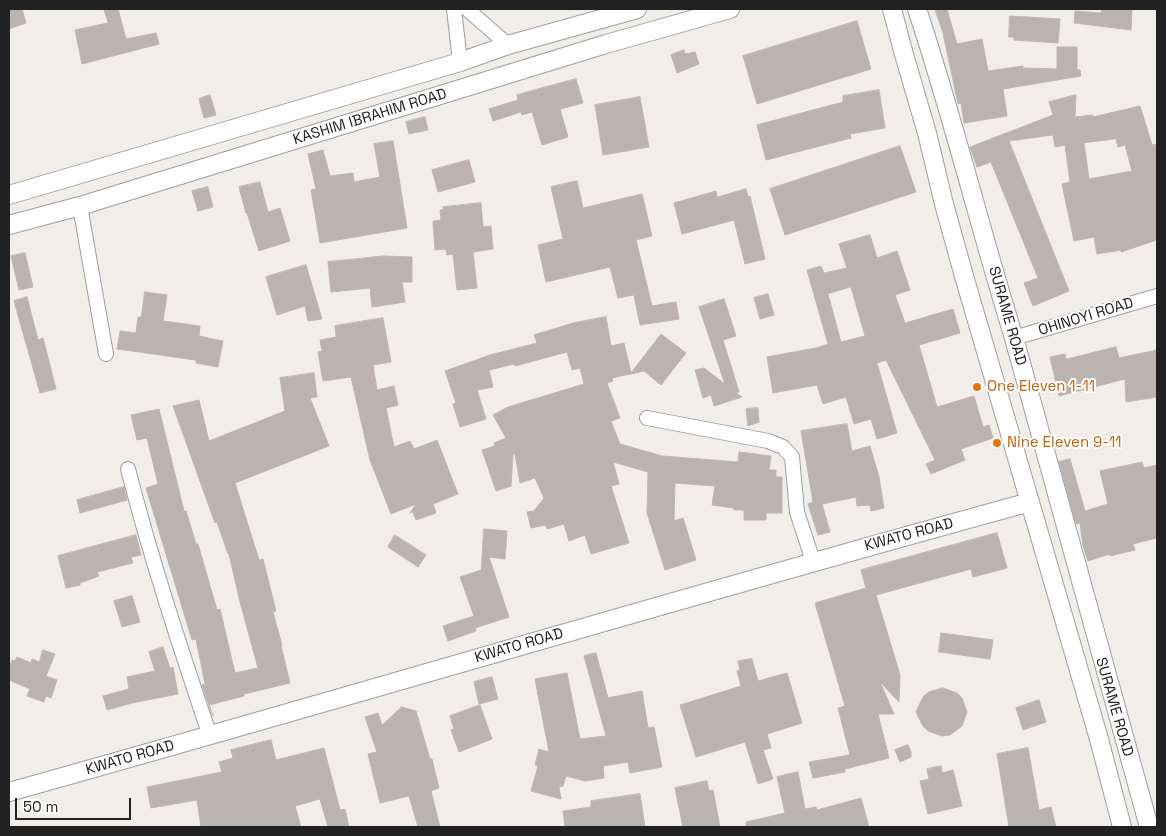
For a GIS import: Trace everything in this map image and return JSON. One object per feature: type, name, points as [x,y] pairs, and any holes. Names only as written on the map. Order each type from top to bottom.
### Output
[{"type":"street","points":[[454,9],[460,62]]},
{"type":"street","points":[[467,9],[508,45]]},
{"type":"street","name":"KASHIM IBRAHIM ROAD","points":[[9,196],[460,62],[508,45],[637,9]]},
{"type":"street","name":"KASHIM IBRAHIM ROAD","points":[[9,225],[80,206],[606,44],[730,9]]},
{"type":"street","name":"SURAME ROAD","points":[[892,9],[927,133],[944,204],[1099,739],[1122,827]]},
{"type":"street","name":"SURAME ROAD","points":[[917,9],[938,73],[992,268],[1014,338],[1148,827]]},
{"type":"street","points":[[177,147],[186,173]]},
{"type":"street","points":[[80,206],[106,354]]},
{"type":"street","name":"OHINOYI ROAD","points":[[1014,338],[1157,296]]},
{"type":"street","points":[[647,418],[768,441],[783,447],[792,456],[797,512],[813,561]]},
{"type":"street","points":[[128,469],[139,514],[172,623],[210,736]]},
{"type":"street","name":"KWATO ROAD","points":[[9,792],[210,736],[813,561],[1030,502]]},
{"type":"building","points":[[9,9],[22,9],[26,23],[9,29]]},
{"type":"building","points":[[104,9],[118,9],[126,39],[156,33],[159,44],[82,64],[75,30],[108,23]]},
{"type":"building","points":[[935,9],[947,9],[957,44],[982,39],[988,71],[1023,66],[1023,68],[1057,69],[1057,47],[1077,47],[1077,70],[1080,70],[1081,76],[1003,89],[1007,116],[964,123],[961,103],[958,104],[943,33]]},
{"type":"building","points":[[1102,9],[1132,9],[1131,30],[1074,23],[1075,11],[1101,13]]},
{"type":"building","points":[[1010,16],[1060,19],[1058,43],[1014,40],[1014,37],[1009,37]]},
{"type":"building","points":[[857,21],[871,69],[757,104],[743,56]]},
{"type":"building","points":[[684,50],[685,54],[695,52],[699,64],[677,73],[671,55]]},
{"type":"building","points":[[576,79],[583,103],[560,109],[568,137],[542,145],[532,112],[522,115],[521,112],[493,121],[489,109],[518,100],[517,95]]},
{"type":"building","points":[[879,90],[885,128],[850,134],[851,138],[766,160],[757,125],[843,102],[843,96]]},
{"type":"building","points":[[210,95],[216,115],[204,118],[199,99]]},
{"type":"building","points":[[1076,95],[1075,117],[1093,115],[1093,117],[1140,106],[1152,145],[1157,144],[1157,240],[1121,252],[1121,250],[1097,254],[1094,237],[1074,241],[1062,184],[1070,182],[1065,145],[1055,147],[1053,135],[1009,141],[1069,291],[1033,306],[1024,283],[1038,278],[991,162],[977,167],[970,147],[1053,115],[1049,102]],"holes":[[[1116,139],[1118,147],[1125,145],[1132,171],[1089,179],[1084,143]]]},
{"type":"building","points":[[640,97],[649,147],[603,155],[595,105]]},
{"type":"building","points":[[425,117],[428,130],[409,134],[406,122]]},
{"type":"building","points":[[393,141],[407,228],[320,243],[311,190],[316,189],[308,154],[323,150],[330,176],[353,173],[354,182],[380,177],[374,144]]},
{"type":"building","points":[[900,146],[916,192],[785,235],[770,189]]},
{"type":"building","points":[[469,160],[475,182],[438,192],[432,170]]},
{"type":"building","points":[[577,181],[583,208],[642,194],[652,236],[636,240],[652,306],[676,302],[679,319],[640,325],[634,295],[618,298],[610,267],[546,282],[538,245],[563,239],[551,187]]},
{"type":"building","points":[[260,182],[268,212],[280,208],[290,241],[259,251],[239,187]]},
{"type":"building","points":[[208,187],[213,207],[198,211],[192,191]]},
{"type":"building","points":[[746,189],[748,197],[750,196],[765,259],[745,264],[734,220],[682,234],[674,203],[716,191],[717,197]]},
{"type":"building","points":[[481,203],[483,227],[491,226],[493,249],[473,252],[477,288],[457,290],[453,254],[447,255],[446,249],[435,250],[433,221],[441,220],[440,210],[443,210],[443,207]]},
{"type":"building","points":[[870,235],[877,258],[897,251],[910,290],[895,295],[905,323],[953,309],[960,333],[919,345],[937,407],[974,396],[983,427],[989,425],[993,438],[961,449],[965,460],[931,474],[926,464],[935,460],[886,360],[877,363],[897,433],[877,439],[871,419],[854,424],[846,397],[823,404],[817,385],[773,393],[767,357],[828,344],[807,270],[821,266],[824,273],[847,268],[839,244]],"holes":[[[851,287],[865,336],[841,342],[828,294]]]},
{"type":"building","points":[[25,253],[33,287],[19,290],[11,256]]},
{"type":"building","points":[[384,256],[412,257],[412,282],[402,282],[405,302],[372,307],[370,288],[331,292],[328,262]]},
{"type":"building","points":[[306,265],[322,319],[308,321],[305,306],[277,315],[266,277]]},
{"type":"building","points":[[145,292],[167,295],[163,321],[200,326],[199,336],[223,341],[218,367],[196,363],[196,360],[117,349],[120,331],[136,333]]},
{"type":"building","points":[[768,294],[774,315],[760,319],[754,298]]},
{"type":"building","points":[[27,297],[38,340],[43,338],[56,389],[40,393],[14,301]]},
{"type":"building","points":[[724,299],[736,336],[723,340],[739,392],[736,393],[742,397],[714,406],[711,395],[703,398],[695,370],[704,368],[725,384],[699,307]]},
{"type":"building","points":[[606,317],[611,346],[624,343],[631,373],[661,334],[686,353],[661,385],[644,371],[612,378],[613,381],[607,383],[620,418],[611,421],[620,444],[662,456],[738,462],[739,452],[771,456],[769,470],[776,470],[776,477],[782,477],[782,513],[766,513],[766,520],[744,520],[744,510],[734,510],[734,508],[712,505],[715,486],[675,483],[674,521],[683,518],[696,560],[665,570],[647,513],[648,472],[613,462],[619,484],[611,486],[629,543],[591,554],[585,535],[569,541],[564,524],[547,529],[546,525],[531,528],[527,512],[534,511],[544,498],[535,478],[520,483],[515,454],[513,454],[511,486],[496,491],[482,450],[495,446],[494,443],[506,438],[493,415],[508,407],[584,384],[580,368],[572,370],[567,352],[515,366],[514,364],[489,370],[493,387],[477,390],[486,419],[460,427],[453,404],[456,403],[445,371],[490,355],[537,343],[534,335],[573,323]]},
{"type":"building","points":[[383,318],[391,362],[373,365],[377,390],[394,386],[398,405],[386,408],[394,447],[410,441],[414,449],[437,440],[458,494],[433,504],[436,513],[416,520],[413,512],[410,513],[416,504],[391,514],[370,460],[351,377],[323,381],[318,352],[322,351],[320,340],[336,337],[335,326]]},
{"type":"building","points":[[1116,347],[1119,358],[1157,350],[1157,397],[1126,402],[1125,379],[1059,396],[1050,357],[1065,354],[1066,359]]},
{"type":"building","points":[[314,373],[317,397],[310,398],[329,446],[235,483],[259,560],[263,559],[276,611],[273,612],[290,683],[209,705],[202,685],[205,684],[196,639],[192,640],[146,488],[158,484],[147,438],[137,440],[131,415],[159,409],[184,511],[186,511],[196,544],[198,544],[217,610],[220,609],[235,673],[258,668],[229,554],[217,522],[215,523],[173,406],[199,400],[209,441],[285,411],[280,378]]},
{"type":"building","points":[[758,408],[759,422],[748,426],[746,409]]},
{"type":"building","points":[[847,424],[852,451],[870,446],[879,477],[884,508],[871,511],[870,505],[857,506],[856,497],[822,504],[830,532],[818,535],[808,504],[813,502],[801,431]]},
{"type":"building","points":[[1070,459],[1085,511],[1108,504],[1100,471],[1142,462],[1144,468],[1157,465],[1157,538],[1133,544],[1135,550],[1110,556],[1110,554],[1088,561],[1083,546],[1080,523],[1076,524],[1059,462]]},
{"type":"building","points":[[124,487],[127,500],[80,513],[77,500]]},
{"type":"building","points":[[484,529],[507,531],[505,559],[489,557],[509,617],[475,628],[476,631],[448,641],[443,626],[474,616],[460,577],[481,570]]},
{"type":"building","points":[[997,533],[1007,568],[973,577],[971,569],[876,595],[900,675],[899,702],[880,682],[894,714],[878,714],[889,758],[845,769],[845,772],[813,778],[809,762],[850,755],[838,708],[845,706],[815,603],[866,588],[861,570]]},
{"type":"building","points":[[136,535],[141,555],[131,557],[133,563],[97,572],[99,576],[80,583],[80,585],[66,588],[58,556]]},
{"type":"building","points":[[395,535],[426,555],[418,567],[388,547]]},
{"type":"building","points":[[132,596],[140,622],[122,627],[114,601]]},
{"type":"building","points":[[941,633],[993,640],[990,659],[939,652]]},
{"type":"building","points":[[163,647],[170,668],[173,667],[178,694],[107,710],[103,696],[129,689],[127,677],[155,671],[149,652]]},
{"type":"building","points":[[43,650],[55,654],[46,676],[57,680],[51,698],[46,696],[44,702],[27,696],[30,689],[9,680],[9,668],[12,660],[15,661],[17,657],[31,663],[32,659],[39,662]]},
{"type":"building","points":[[596,653],[608,698],[642,691],[648,728],[654,727],[662,767],[630,773],[628,762],[603,766],[604,778],[585,781],[566,776],[563,786],[559,787],[561,799],[531,791],[538,766],[535,765],[539,749],[549,752],[535,679],[567,673],[580,739],[606,736],[584,656]]},
{"type":"building","points":[[752,659],[758,681],[787,673],[802,723],[767,734],[771,748],[763,750],[773,779],[758,784],[745,742],[696,757],[680,705],[741,686],[737,671],[740,670],[738,661]]},
{"type":"building","points":[[492,677],[498,699],[479,704],[474,682]]},
{"type":"building","points":[[943,688],[957,693],[962,698],[967,712],[962,726],[950,735],[942,736],[928,731],[923,726],[916,712],[923,697],[929,692]]},
{"type":"building","points":[[1039,700],[1046,722],[1023,730],[1016,708]]},
{"type":"building","points":[[480,705],[492,739],[459,752],[451,730],[454,729],[450,716]]},
{"type":"building","points":[[402,707],[416,711],[430,759],[432,759],[439,788],[431,791],[440,827],[418,827],[409,796],[380,803],[368,754],[377,752],[365,717],[378,713],[382,725]]},
{"type":"building","points":[[271,740],[276,760],[324,748],[340,810],[345,809],[349,827],[328,827],[320,799],[295,806],[301,827],[201,827],[197,800],[151,808],[147,787],[222,772],[219,762],[233,758],[231,750]]},
{"type":"building","points":[[908,745],[911,757],[900,762],[895,750]]},
{"type":"building","points":[[1028,748],[1039,810],[1051,807],[1056,827],[1009,827],[997,754]]},
{"type":"building","points":[[941,766],[942,773],[953,770],[962,806],[928,814],[920,781],[929,779],[927,769]]},
{"type":"building","points":[[798,772],[805,809],[816,807],[817,810],[861,798],[869,827],[746,827],[746,822],[785,813],[777,777]]},
{"type":"building","points":[[707,781],[709,791],[713,790],[720,827],[683,827],[675,788]]},
{"type":"building","points":[[640,794],[645,827],[565,827],[563,811],[591,807],[591,801]]},
{"type":"place","name":"One Eleven 1-11","points":[[977,387]]},
{"type":"place","name":"Nine Eleven 9-11","points":[[997,443]]}]
